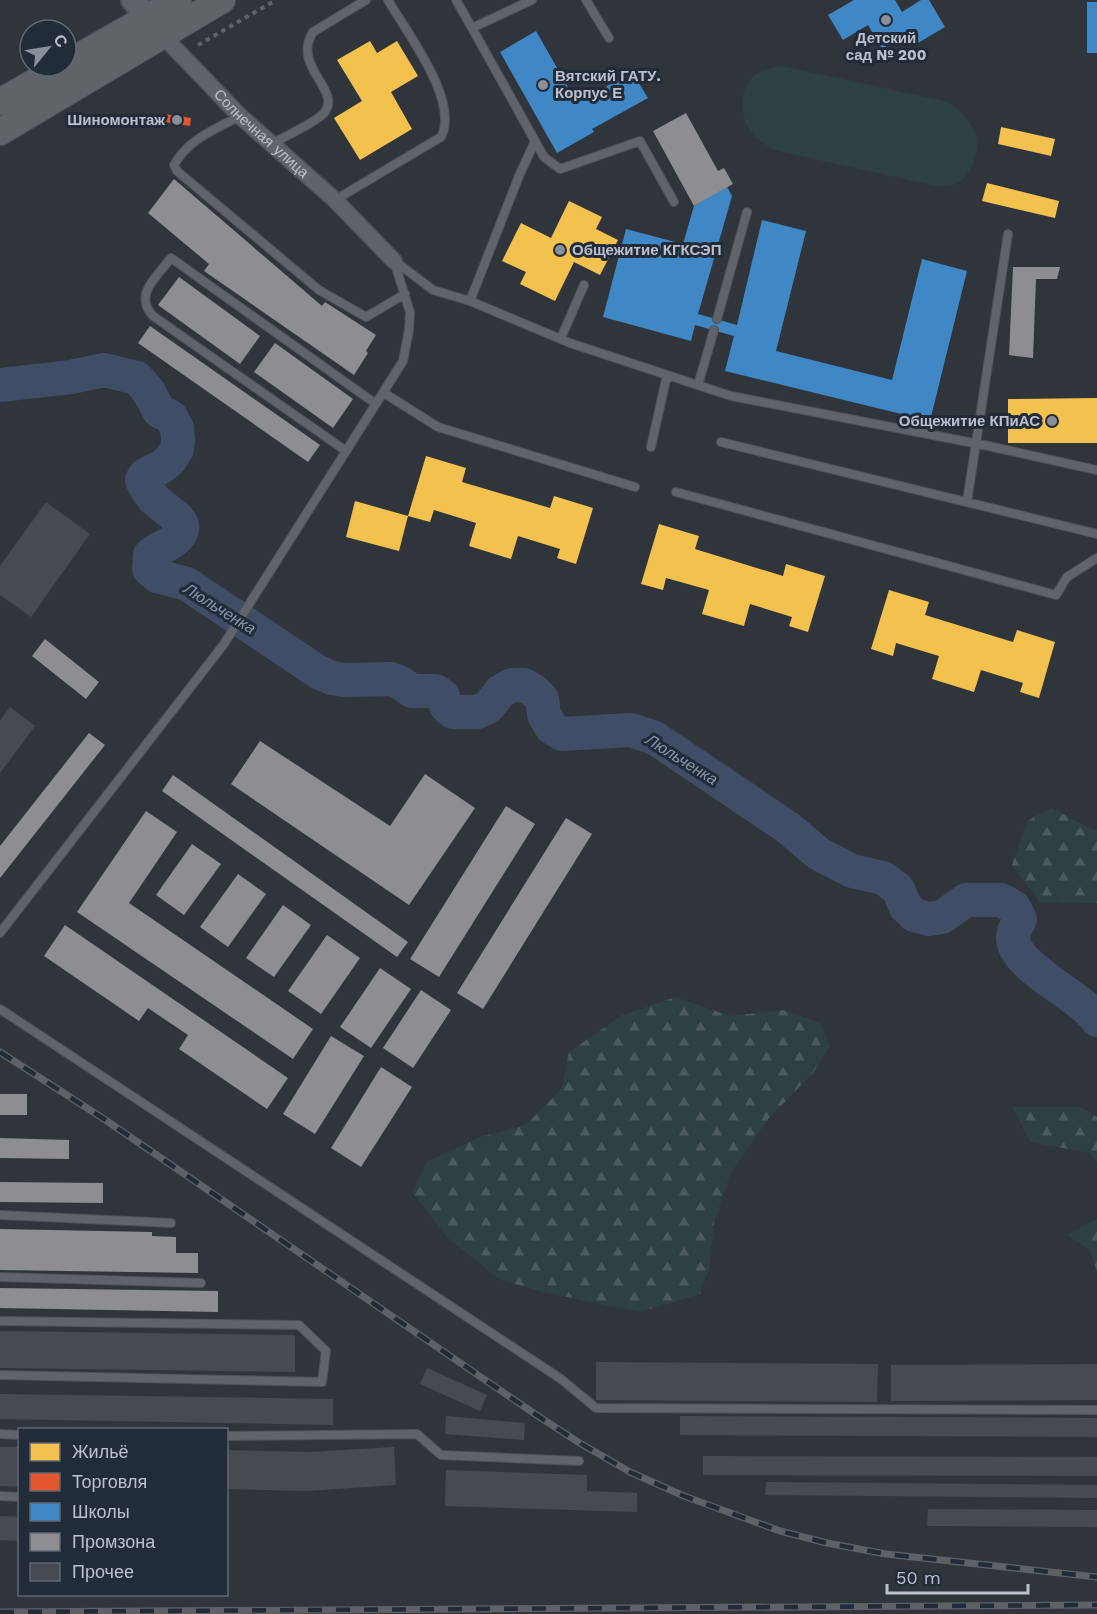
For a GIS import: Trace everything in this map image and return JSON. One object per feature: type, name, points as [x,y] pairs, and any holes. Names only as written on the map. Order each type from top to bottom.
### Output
[{"type":"highway","points":[[78,57],[178,0]]},
{"type":"highway","points":[[0,132],[148,18],[222,0]]},
{"type":"highway","points":[[0,102],[42,78]]},
{"type":"street","name":"Солнечная улица","points":[[148,18],[240,116],[335,200],[394,261]]},
{"type":"lane","points":[[272,144],[318,118],[326,111],[327,93],[308,61],[306,52],[309,38],[313,32],[366,0]]},
{"type":"lane","points":[[335,200],[441,137],[447,127],[443,98],[436,80],[388,0]]},
{"type":"lane","points":[[456,0],[544,158],[560,169],[640,141],[674,202]]},
{"type":"lane","points":[[472,28],[532,0]]},
{"type":"lane","points":[[586,0],[609,38]]},
{"type":"lane","points":[[240,116],[195,139],[174,165],[177,171],[319,290],[366,317],[405,294]]},
{"type":"lane","points":[[470,301],[535,141]]},
{"type":"lane","points":[[717,320],[747,212]]},
{"type":"lane","points":[[968,502],[1008,234]]},
{"type":"lane","points":[[346,452],[153,316],[146,308],[144,299],[146,291],[171,258],[376,404]]},
{"type":"lane","points":[[0,933],[224,644],[403,361],[410,312],[394,261]]},
{"type":"lane","points":[[394,261],[433,290],[470,301],[561,338],[731,396],[977,443],[1097,470]]},
{"type":"lane","points":[[561,338],[584,285]]},
{"type":"lane","points":[[698,385],[714,330]]},
{"type":"lane","points":[[651,447],[667,375]]},
{"type":"lane","points":[[384,393],[438,427],[635,487]]},
{"type":"lane","points":[[721,442],[1097,534]]},
{"type":"lane","points":[[676,492],[1056,596],[1067,577],[1097,558]]},
{"type":"lane","points":[[0,1009],[561,1379],[596,1408],[1097,1410]]},
{"type":"lane","points":[[0,1215],[171,1223]]},
{"type":"lane","points":[[0,1277],[201,1283]]},
{"type":"lane","points":[[0,1321],[299,1325],[326,1351],[322,1382],[0,1375]]},
{"type":"lane","points":[[0,1434],[18,1435]]},
{"type":"lane","points":[[228,1436],[417,1434],[441,1455],[579,1461]]},
{"type":"lane","points":[[0,1496],[18,1497]]},
{"type":"path","points":[[198,45],[276,0]]},
{"type":"green space","points":[[782,66],[948,102],[963,114],[974,130],[977,144],[971,168],[967,175],[955,184],[936,186],[773,150],[749,129],[743,113],[743,96],[749,80],[755,75]]},
{"type":"green space","points":[[1051,808],[1097,830],[1097,903],[1039,902],[1012,865],[1027,821]]},
{"type":"green space","points":[[675,997],[730,1016],[783,1010],[820,1023],[830,1046],[813,1073],[768,1119],[730,1174],[714,1222],[709,1269],[700,1294],[640,1312],[543,1292],[499,1279],[448,1238],[412,1192],[427,1162],[480,1137],[526,1125],[562,1088],[569,1052],[621,1016]]},
{"type":"green space","points":[[1013,1107],[1080,1107],[1097,1117],[1097,1162],[1090,1153],[1030,1142]]},
{"type":"green space","points":[[1097,1219],[1097,1271],[1089,1249],[1067,1235]]},
{"type":"building: Жильё","points":[[370,41],[377,53],[397,41],[418,76],[391,92],[412,129],[360,160],[334,118],[362,101],[337,60]]},
{"type":"building: Жильё","points":[[1001,127],[1055,139],[1051,156],[998,144]]},
{"type":"building: Жильё","points":[[987,183],[1059,201],[1055,218],[982,201]]},
{"type":"building: Жильё","name":"Общежитие КГКСЭП","points":[[569,201],[602,217],[596,229],[618,240],[600,275],[574,262],[555,301],[520,284],[526,272],[502,261],[521,223],[551,238]]},
{"type":"building: Жильё","name":"Общежитие КПиАС","points":[[1097,398],[1097,443],[1008,443],[1008,399]]},
{"type":"building: Жильё","points":[[426,456],[466,468],[462,482],[550,508],[554,496],[593,508],[576,564],[557,558],[560,549],[518,536],[511,559],[469,546],[476,523],[434,510],[430,522],[408,516]]},
{"type":"building: Жильё","points":[[355,501],[408,516],[399,551],[346,537]]},
{"type":"building: Жильё","points":[[659,524],[699,536],[695,549],[783,576],[786,564],[825,576],[808,632],[789,626],[792,617],[750,604],[744,626],[702,614],[709,590],[666,578],[663,590],[641,584]]},
{"type":"building: Жильё","points":[[889,590],[929,602],[925,615],[1013,642],[1017,630],[1055,642],[1039,698],[1020,692],[1023,683],[981,670],[974,692],[932,679],[939,656],[896,643],[893,656],[871,649]]},
{"type":"building: Торговля","name":"Шиномонтаж","points":[[165,114],[191,118],[190,126],[164,122]]},
{"type":"building: Школы","name":"Детский сад № 200","points":[[854,0],[895,0],[902,12],[921,0],[929,0],[945,27],[918,43],[911,32],[882,49],[868,25],[843,40],[828,15]]},
{"type":"building: Школы","points":[[1087,2],[1097,2],[1097,53],[1087,53]]},
{"type":"building: Школы","name":"Вятский ГАТУ. Корпус Е","points":[[536,31],[577,103],[632,72],[648,98],[592,129],[594,132],[557,153],[500,52]]},
{"type":"building: Школы","points":[[727,187],[732,196],[698,314],[737,325],[762,220],[806,231],[776,351],[892,380],[922,259],[967,271],[930,421],[725,371],[734,336],[695,325],[691,341],[603,317],[626,229],[683,244],[694,206]]},
{"type":"building: Промзона","points":[[686,113],[718,171],[724,168],[733,184],[694,206],[653,131]]},
{"type":"building: Промзона","points":[[174,179],[322,306],[325,302],[376,335],[354,375],[204,271],[209,264],[148,213]]},
{"type":"building: Промзона","points":[[1013,267],[1060,267],[1057,279],[1036,279],[1033,358],[1009,355]]},
{"type":"building: Промзона","points":[[179,277],[260,336],[240,364],[158,305]]},
{"type":"building: Промзона","points":[[150,326],[320,445],[308,462],[138,343]]},
{"type":"building: Промзона","points":[[275,343],[353,399],[333,428],[254,372]]},
{"type":"building: Промзона","points":[[45,639],[99,682],[86,699],[32,656]]},
{"type":"building: Промзона","points":[[89,733],[105,745],[0,878],[0,846]]},
{"type":"building: Промзона","points":[[260,741],[390,826],[425,774],[475,808],[409,905],[231,784]]},
{"type":"building: Промзона","points":[[173,775],[408,942],[397,957],[162,791]]},
{"type":"building: Промзона","points":[[506,806],[535,824],[439,977],[410,959]]},
{"type":"building: Промзона","points":[[146,811],[177,832],[129,903],[313,1029],[293,1059],[77,912]]},
{"type":"building: Промзона","points":[[566,818],[592,834],[483,1009],[457,993]]},
{"type":"building: Промзона","points":[[192,844],[221,864],[184,915],[156,895]]},
{"type":"building: Промзона","points":[[238,874],[266,894],[228,947],[200,927]]},
{"type":"building: Промзона","points":[[283,905],[311,925],[274,977],[246,958]]},
{"type":"building: Промзона","points":[[65,925],[288,1078],[267,1109],[179,1049],[188,1035],[148,1008],[139,1021],[44,956]]},
{"type":"building: Промзона","points":[[327,935],[360,958],[321,1014],[288,991]]},
{"type":"building: Промзона","points":[[380,968],[411,989],[371,1048],[340,1027]]},
{"type":"building: Промзона","points":[[421,990],[451,1010],[413,1068],[383,1048]]},
{"type":"building: Промзона","points":[[331,1036],[364,1056],[315,1134],[283,1114]]},
{"type":"building: Промзона","points":[[381,1067],[412,1087],[361,1167],[331,1148]]},
{"type":"building: Промзона","points":[[0,1094],[27,1094],[27,1115],[0,1115]]},
{"type":"building: Промзона","points":[[0,1138],[69,1140],[69,1159],[0,1158]]},
{"type":"building: Промзона","points":[[0,1182],[103,1183],[103,1203],[0,1202]]},
{"type":"building: Промзона","points":[[0,1229],[152,1232],[152,1236],[176,1237],[176,1253],[198,1253],[198,1273],[0,1270]]},
{"type":"building: Промзона","points":[[0,1288],[218,1291],[218,1312],[0,1308]]},
{"type":"building: Прочее","points":[[46,502],[90,534],[31,617],[0,595],[0,566]]},
{"type":"building: Прочее","points":[[10,707],[35,726],[0,773],[0,721]]},
{"type":"building: Прочее","points":[[0,1331],[295,1335],[295,1372],[0,1368]]},
{"type":"building: Прочее","points":[[596,1362],[878,1364],[877,1402],[596,1400]]},
{"type":"building: Прочее","points":[[1097,1364],[1097,1400],[891,1401],[891,1365]]},
{"type":"building: Прочее","points":[[427,1368],[487,1395],[480,1411],[420,1384]]},
{"type":"building: Прочее","points":[[0,1394],[333,1399],[333,1425],[0,1419]]},
{"type":"building: Прочее","points":[[446,1416],[525,1423],[524,1440],[445,1434]]},
{"type":"building: Прочее","points":[[680,1416],[1097,1418],[1097,1437],[680,1435]]},
{"type":"building: Прочее","points":[[0,1447],[18,1447],[18,1487],[0,1486]]},
{"type":"building: Прочее","points":[[394,1447],[396,1485],[307,1491],[228,1489],[228,1450],[310,1452]]},
{"type":"building: Прочее","points":[[703,1456],[1097,1457],[1097,1476],[703,1475]]},
{"type":"building: Прочее","points":[[446,1470],[587,1475],[587,1491],[637,1493],[637,1512],[445,1506]]},
{"type":"building: Прочее","points":[[766,1482],[1097,1485],[1097,1498],[765,1495]]},
{"type":"building: Прочее","points":[[928,1509],[1097,1510],[1097,1527],[927,1526]]},
{"type":"building: Прочее","points":[[0,1516],[18,1517],[18,1541],[0,1540]]},
{"type":"waterway","name":"Люльченка","points":[[0,385],[71,377],[104,370],[137,378],[149,392],[159,411],[171,417],[177,428],[178,439],[177,449],[170,460],[145,475],[142,480],[154,499],[178,519],[182,527],[181,533],[175,540],[150,555],[149,569],[157,576],[187,584],[318,672],[344,680],[391,679],[412,691],[436,691],[443,696],[446,706],[453,712],[477,712],[488,707],[501,691],[512,685],[524,685],[542,699],[544,715],[552,728],[562,734],[631,730],[655,738],[787,827],[819,854],[852,871],[883,878],[898,889],[905,906],[914,915],[929,919],[942,917],[966,900],[1001,900],[1014,907],[1020,919],[1013,936],[1015,948],[1023,959],[1078,1001],[1097,1020]]},
{"type":"railway","points":[[0,1052],[104,1119],[532,1412],[630,1472],[684,1496],[780,1531],[827,1543],[886,1554],[1097,1577]]},
{"type":"railway","points":[[0,1612],[1097,1605]]},
{"type":"place","name":"Детский сад № 200","points":[[886,20]]},
{"type":"place","name":"Вятский ГАТУ. Корпус Е","points":[[543,85]]},
{"type":"place","name":"Шиномонтаж","points":[[177,120]]},
{"type":"place","name":"Общежитие КГКСЭП","points":[[560,250]]},
{"type":"place","name":"Общежитие КПиАС","points":[[1052,421]]}]
